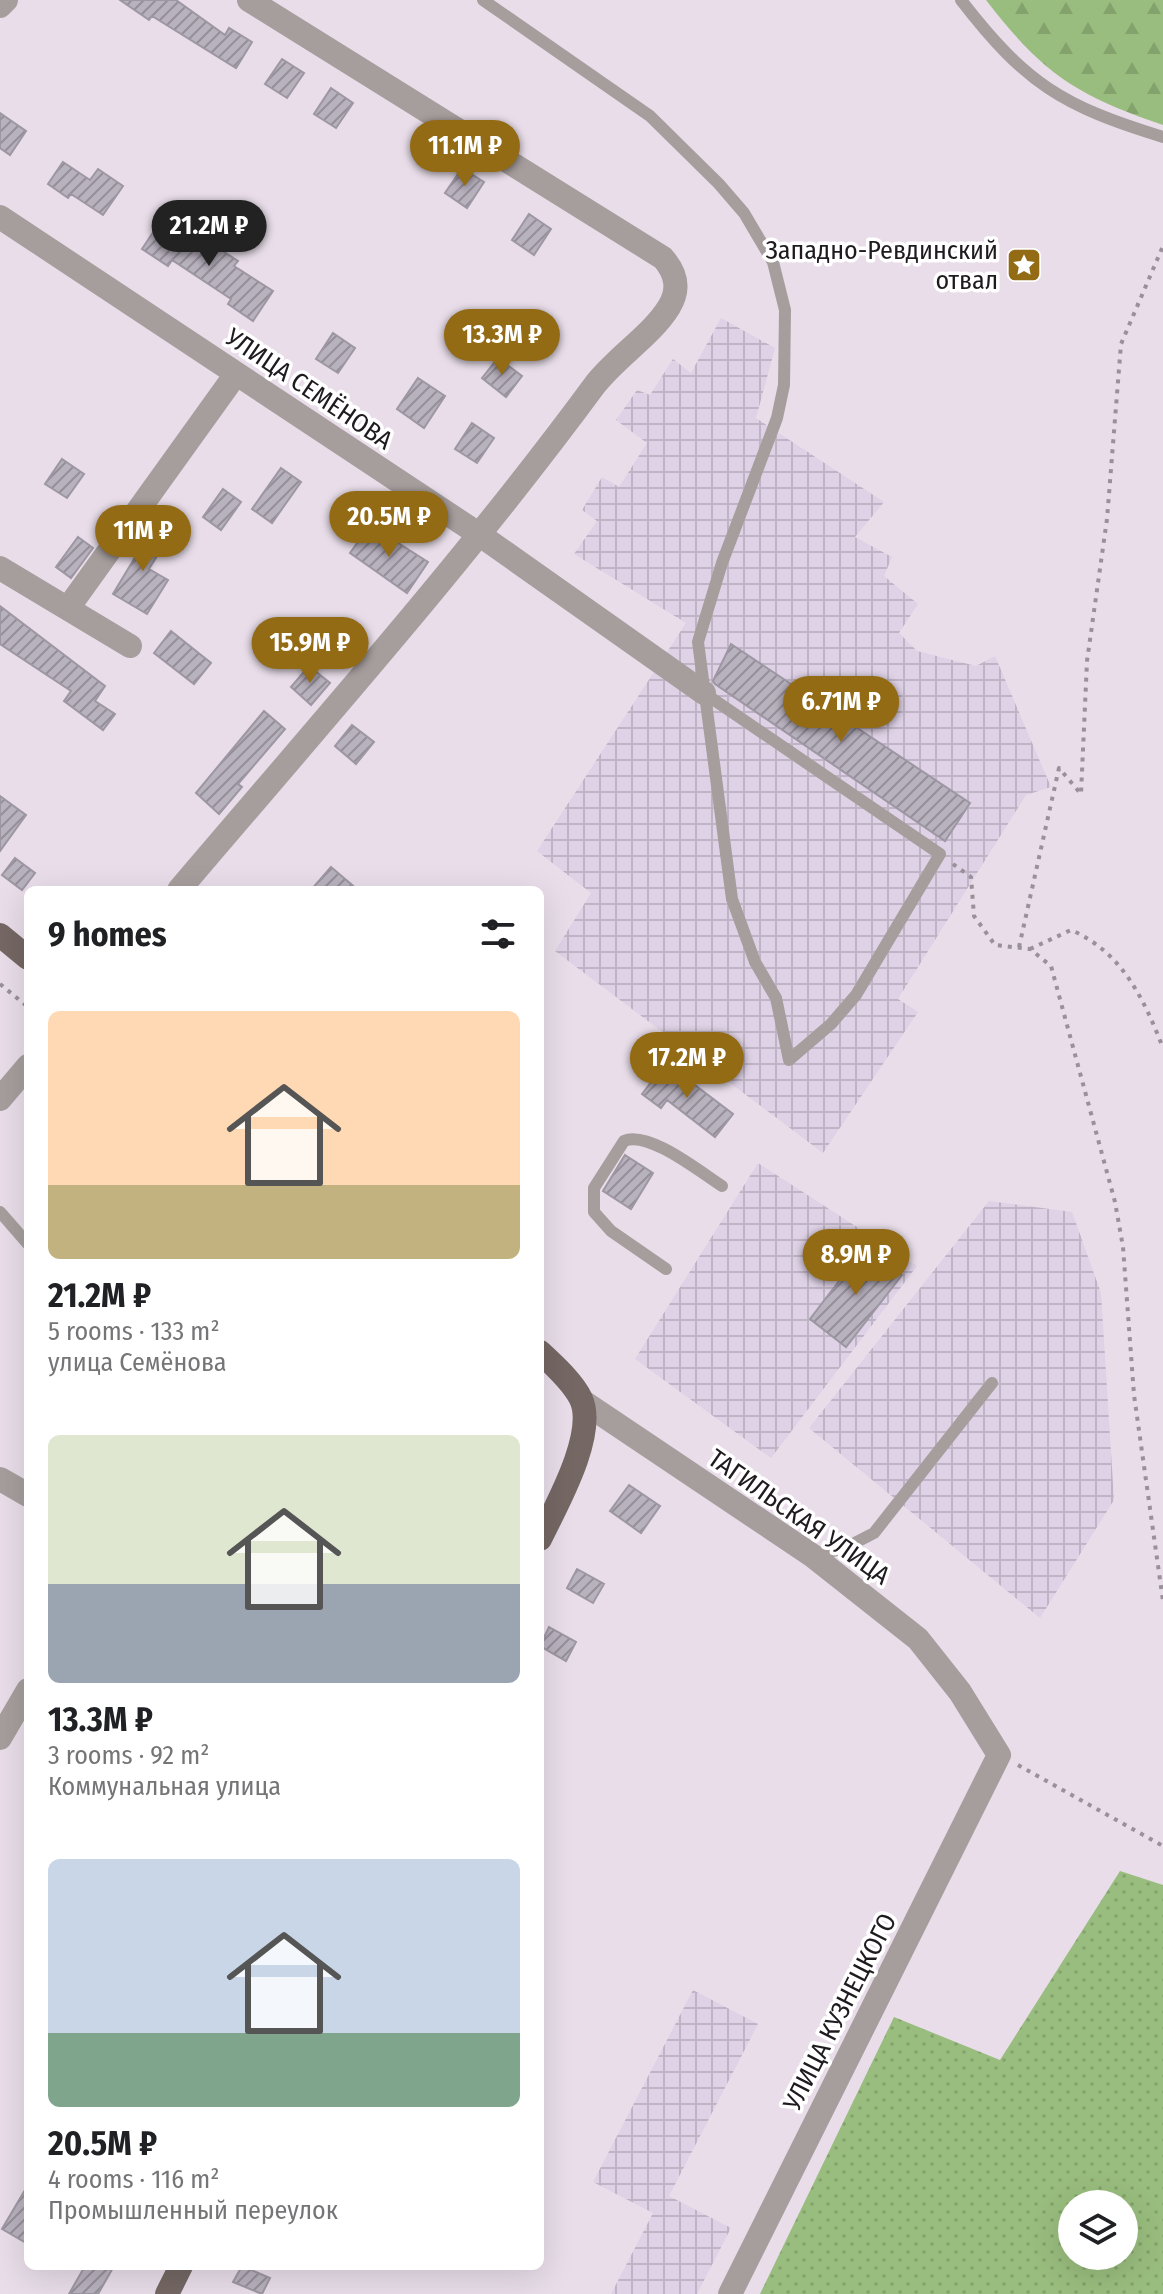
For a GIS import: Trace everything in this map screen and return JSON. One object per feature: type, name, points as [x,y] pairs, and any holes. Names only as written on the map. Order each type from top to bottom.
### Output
[{"type":"main road","points":[[0,935],[24,955]]},
{"type":"main road","name":"ТАГИЛЬСКАЯ УЛИЦА","points":[[544,1357],[582,1401]]},
{"type":"main road","points":[[544,1530],[580,1445],[582,1401]]},
{"type":"main road","points":[[167,2294],[179,2270]]},
{"type":"street","points":[[0,6],[6,0]]},
{"type":"street","points":[[182,886],[480,535],[600,379],[669,308],[676,289],[672,269],[663,258],[249,0]]},
{"type":"street","name":"УЛИЦА СЕМЁНОВА","points":[[0,217],[480,535],[704,693]]},
{"type":"street","points":[[68,608],[236,374]]},
{"type":"street","points":[[0,568],[130,646]]},
{"type":"street","points":[[0,1099],[24,1071]]},
{"type":"street","name":"ТАГИЛЬСКАЯ УЛИЦА","points":[[582,1401],[813,1556],[918,1639],[960,1692],[999,1755]]},
{"type":"street","points":[[0,1479],[24,1493]]},
{"type":"street","points":[[4,1725],[24,1696]]},
{"type":"street","name":"УЛИЦА КУЗНЕЦКОГО","points":[[730,2294],[999,1755]]},
{"type":"lane","points":[[483,0],[650,116],[744,213],[773,262],[785,310],[784,385],[777,418],[701,628],[698,662],[732,899],[755,962],[776,998],[789,1060],[831,1024],[856,995],[940,854],[704,693]]},
{"type":"lane","points":[[961,0],[1016,66],[1041,86],[1115,122],[1163,137]]},
{"type":"lane","points":[[666,1269],[605,1226],[594,1212],[594,1188],[624,1141],[638,1137],[652,1142],[722,1186]]},
{"type":"lane","points":[[0,1212],[24,1239]]},
{"type":"lane","points":[[813,1556],[845,1548],[874,1533],[992,1383]]},
{"type":"path","points":[[1019,947],[1059,768],[1081,794],[1087,661],[1107,519],[1121,344],[1163,246]]},
{"type":"path","points":[[940,854],[971,877],[974,916],[995,945],[1030,949],[1051,966],[1115,1202],[1123,1247],[1134,1395],[1163,1601]]},
{"type":"path","points":[[1030,949],[1071,930],[1094,940],[1123,965],[1163,1048]]},
{"type":"path","points":[[0,984],[24,1004]]},
{"type":"path","points":[[999,1755],[1163,1846]]},
{"type":"shaded area","points":[[721,318],[775,348],[756,418],[884,502],[855,537],[892,557],[884,576],[918,604],[899,633],[917,651],[976,666],[995,656],[1051,787],[1026,795],[898,999],[918,1012],[823,1153],[555,951],[591,893],[537,851],[686,623],[574,554],[597,521],[582,510],[602,477],[619,487],[647,443],[616,420],[637,390],[650,395],[673,359],[691,373]]},
{"type":"shaded area","points":[[758,1163],[917,1266],[771,1458],[635,1359]]},
{"type":"shaded area","points":[[989,1201],[1072,1212],[1101,1293],[1114,1500],[1040,1618],[809,1428]]},
{"type":"shaded area","points":[[693,1990],[758,2024],[669,2196],[731,2228],[697,2294],[611,2294],[653,2213],[593,2182]]},
{"type":"green space","points":[[986,0],[1163,0],[1163,125],[1107,103],[1063,79],[1025,47]]},
{"type":"green space","points":[[1120,1871],[1163,1885],[1163,2294],[760,2294],[894,2017],[1000,2060]]},
{"type":"building","points":[[120,0],[176,0],[225,35],[229,28],[252,42],[236,68],[152,16],[149,20]]},
{"type":"building","points":[[282,59],[304,73],[287,98],[265,84]]},
{"type":"building","points":[[331,88],[353,103],[336,128],[314,114]]},
{"type":"building","points":[[0,113],[26,131],[10,155],[0,148]]},
{"type":"building","points":[[63,162],[90,180],[98,169],[123,186],[103,215],[71,194],[68,198],[48,184]]},
{"type":"building","points":[[462,168],[484,182],[467,208],[445,193]]},
{"type":"building","points":[[529,214],[551,229],[534,255],[512,240]]},
{"type":"building","points":[[162,219],[208,250],[212,244],[238,261],[234,266],[273,291],[253,321],[228,304],[231,299],[172,260],[168,266],[142,249]]},
{"type":"building","points":[[333,333],[355,348],[338,373],[316,359]]},
{"type":"building","points":[[498,358],[522,376],[506,397],[482,378]]},
{"type":"building","points":[[418,378],[445,396],[424,428],[397,409]]},
{"type":"building","points":[[472,423],[494,438],[477,463],[455,449]]},
{"type":"building","points":[[62,459],[84,474],[67,498],[45,484]]},
{"type":"building","points":[[281,468],[301,482],[272,523],[252,509]]},
{"type":"building","points":[[223,489],[241,502],[221,530],[203,517]]},
{"type":"building","points":[[370,525],[428,562],[407,593],[350,553]]},
{"type":"building","points":[[145,527],[167,540],[149,569],[168,580],[147,614],[113,594],[137,554],[129,549]]},
{"type":"building","points":[[78,537],[93,548],[71,578],[56,567]]},
{"type":"building","points":[[0,606],[105,686],[95,701],[115,714],[103,730],[64,701],[71,691],[0,644]]},
{"type":"building","points":[[171,631],[211,663],[194,684],[154,653]]},
{"type":"building","points":[[731,644],[970,803],[945,841],[715,684],[713,681]]},
{"type":"building","points":[[309,666],[330,683],[311,705],[291,687]]},
{"type":"building","points":[[264,711],[285,729],[238,784],[242,787],[219,814],[196,793]]},
{"type":"building","points":[[352,725],[374,742],[356,764],[335,746]]},
{"type":"building","points":[[0,796],[26,815],[0,851]]},
{"type":"building","points":[[15,858],[35,873],[22,890],[2,875]]},
{"type":"building","points":[[331,867],[353,886],[314,886]]},
{"type":"building","points":[[666,1063],[733,1114],[715,1137],[667,1100],[661,1108],[642,1094]]},
{"type":"building","points":[[625,1155],[653,1173],[631,1209],[603,1191]]},
{"type":"building","points":[[865,1247],[902,1275],[846,1347],[810,1319]]},
{"type":"building","points":[[629,1485],[660,1506],[641,1533],[610,1511]]},
{"type":"building","points":[[577,1569],[604,1584],[593,1603],[567,1588]]},
{"type":"building","points":[[549,1627],[576,1642],[566,1661],[544,1648],[544,1638]]},
{"type":"building","points":[[24,2192],[24,2242],[2,2229]]},
{"type":"building","points":[[83,2270],[112,2270],[98,2294],[69,2294]]},
{"type":"building","points":[[240,2270],[251,2270],[270,2278],[262,2294],[233,2282]]},
{"type":"place","name":"Западно-Ревдинский отвал","points":[[1024,265]]}]
